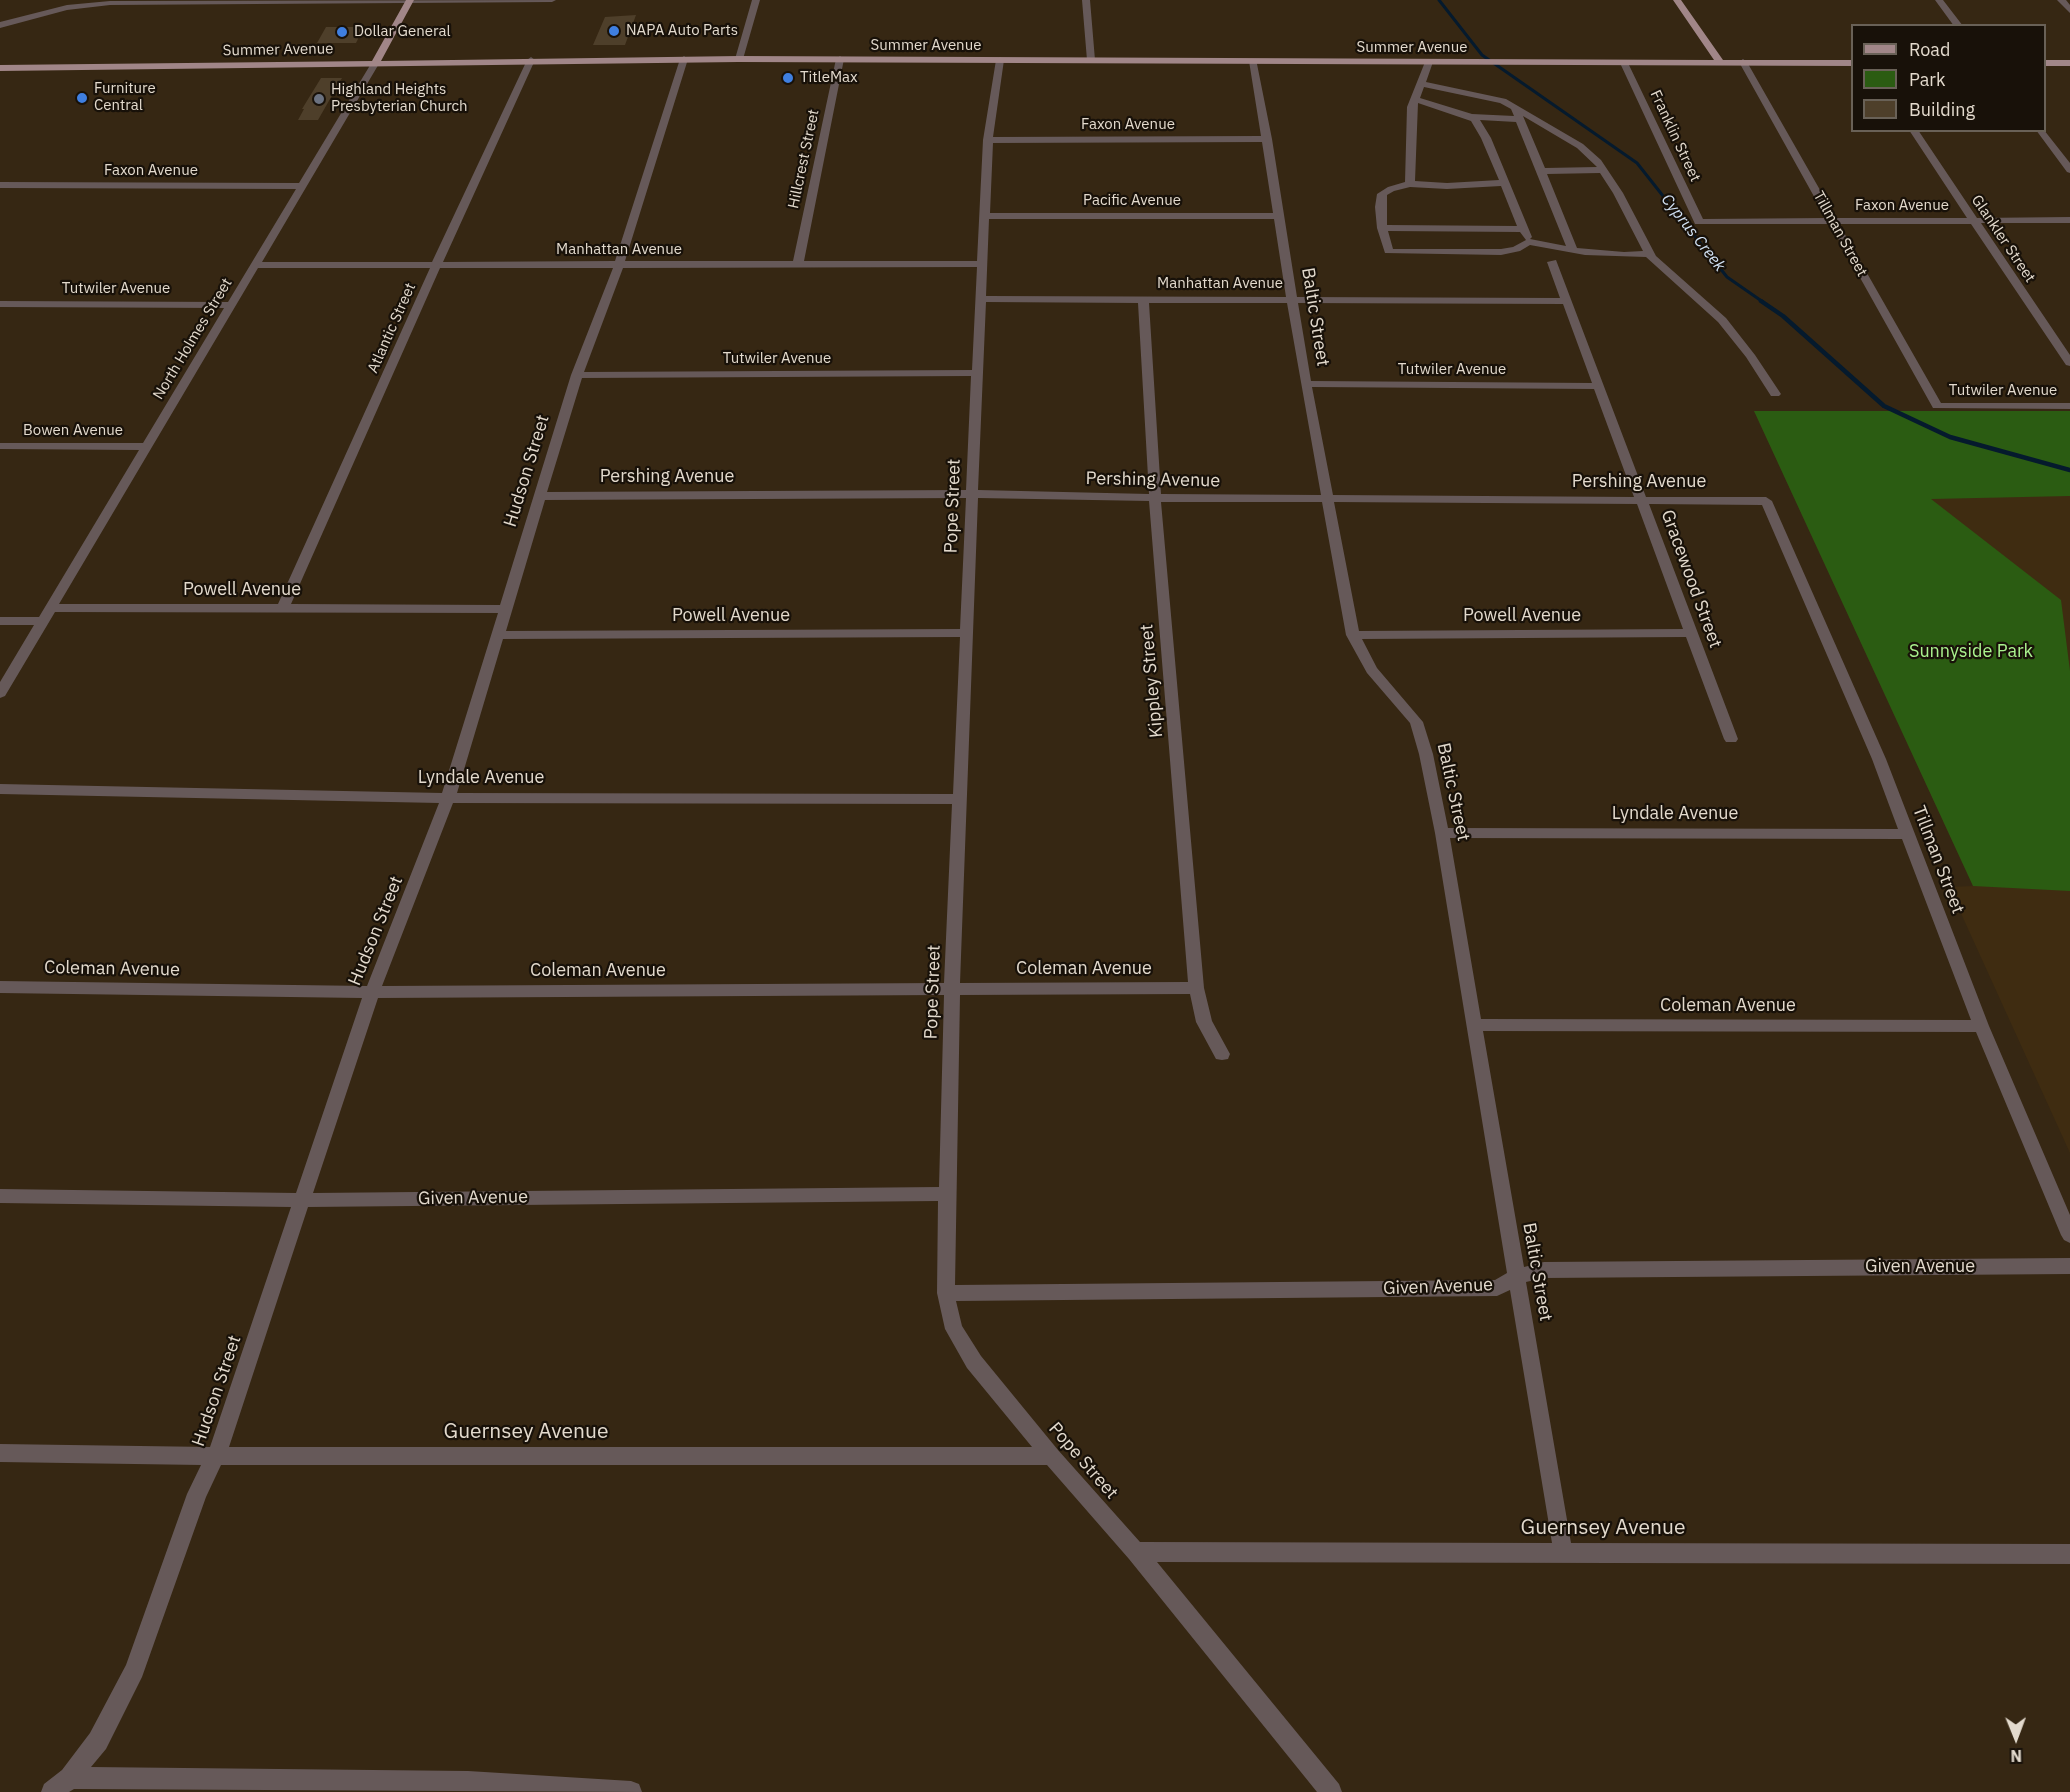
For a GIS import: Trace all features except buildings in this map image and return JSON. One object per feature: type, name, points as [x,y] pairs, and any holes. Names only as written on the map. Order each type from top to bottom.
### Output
[{"type":"main road","points":[[1677,0],[1720,62]]},
{"type":"main road","name":"North Holmes Street","points":[[376,62],[410,1]]},
{"type":"main road","name":"Summer Avenue","points":[[0,68],[684,59],[1851,63]]},
{"type":"main road","points":[[2046,63],[2070,63]]},
{"type":"street","points":[[0,25],[67,8],[110,3],[552,0]]},
{"type":"street","points":[[739,59],[756,0]]},
{"type":"street","points":[[1086,0],[1091,60]]},
{"type":"street","points":[[1939,0],[1957,24]]},
{"type":"street","points":[[2061,0],[2070,10]]},
{"type":"street","name":"Hudson Street","points":[[52,1792],[70,1779],[98,1741],[135,1670],[196,1494],[216,1456],[372,992],[448,798],[577,375],[619,265],[684,59]]},
{"type":"street","name":"Hillcrest Street","points":[[798,264],[840,59]]},
{"type":"street","name":"Atlantic Street","points":[[284,608],[436,265],[531,60]]},
{"type":"street","name":"Pope Street","points":[[1000,60],[988,140],[982,264],[952,989],[946,1293],[954,1329],[974,1362],[1051,1456],[1136,1552],[1330,1792]]},
{"type":"street","name":"Baltic Street","points":[[1253,61],[1306,384],[1353,635],[1372,669],[1416,722],[1426,754],[1442,832],[1563,1552]]},
{"type":"street","name":"North Holmes Street","points":[[0,693],[376,62]]},
{"type":"street","points":[[1410,184],[1414,99],[1428,62]]},
{"type":"street","name":"Tillman Street","points":[[1743,62],[1937,406]]},
{"type":"street","name":"Franklin Street","points":[[1624,63],[1699,222]]},
{"type":"street","points":[[1421,84],[1483,95],[1515,107],[1580,147],[1603,170],[1618,193],[1649,254],[1722,320],[1750,355],[1774,394]]},
{"type":"street","points":[[1414,99],[1471,117],[1520,120]]},
{"type":"street","points":[[1515,107],[1573,250]]},
{"type":"street","points":[[1471,117],[1486,138],[1529,242]]},
{"type":"street","name":"Glankler Street","points":[[1914,132],[2070,363]]},
{"type":"street","points":[[2042,132],[2070,170]]},
{"type":"street","name":"Faxon Avenue","points":[[988,140],[1267,140]]},
{"type":"street","points":[[1541,171],[1603,170]]},
{"type":"street","points":[[1504,183],[1447,186],[1410,184],[1382,194],[1380,207],[1382,228],[1389,251],[1501,252],[1516,249],[1529,242],[1573,250],[1624,255],[1649,254]]},
{"type":"street","name":"Faxon Avenue","points":[[0,185],[302,186]]},
{"type":"street","name":"Pacific Avenue","points":[[985,216],[1279,216]]},
{"type":"street","name":"Faxon Avenue","points":[[1699,222],[2070,220]]},
{"type":"street","points":[[1382,228],[1523,229]]},
{"type":"street","name":"Gracewood Street","points":[[1552,262],[1731,739]]},
{"type":"street","name":"Manhattan Avenue","points":[[255,265],[982,264]]},
{"type":"street","name":"Manhattan Avenue","points":[[981,299],[1566,300]]},
{"type":"street","name":"Kippley Street","points":[[1143,299],[1155,498],[1196,988],[1204,1022],[1222,1054]]},
{"type":"street","name":"Tutwiler Avenue","points":[[0,304],[231,305]]},
{"type":"street","name":"Tutwiler Avenue","points":[[577,375],[978,374]]},
{"type":"street","name":"Tutwiler Avenue","points":[[1306,384],[1598,386]]},
{"type":"street","name":"Tutwiler Avenue","points":[[1937,406],[2070,405]]},
{"type":"street","name":"Bowen Avenue","points":[[0,446],[146,447]]},
{"type":"street","name":"Pershing Avenue","points":[[540,496],[974,494],[1329,500],[1766,501]]},
{"type":"street","name":"Tillman Street","points":[[1766,501],[1879,759],[1981,1026],[2070,1235]]},
{"type":"street","name":"Powell Avenue","points":[[51,608],[504,609]]},
{"type":"street","points":[[0,621],[43,621]]},
{"type":"street","name":"Powell Avenue","points":[[496,635],[967,633]]},
{"type":"street","name":"Powell Avenue","points":[[1353,635],[1691,633]]},
{"type":"street","name":"Lyndale Avenue","points":[[0,789],[448,798],[961,799]]},
{"type":"street","name":"Lyndale Avenue","points":[[1442,832],[1908,834]]},
{"type":"street","name":"Coleman Avenue","points":[[0,987],[372,992],[1196,988]]},
{"type":"street","name":"Coleman Avenue","points":[[1475,1025],[1981,1026]]},
{"type":"street","name":"Given Avenue","points":[[0,1196],[302,1200],[947,1194]]},
{"type":"street","name":"Given Avenue","points":[[946,1293],[1497,1288],[1518,1275],[1544,1270],[2070,1266]]},
{"type":"street","name":"Guernsey Avenue","points":[[0,1453],[216,1456],[1051,1456]]},
{"type":"street","name":"Guernsey Avenue","points":[[1136,1552],[2070,1554]]},
{"type":"street","points":[[70,1779],[468,1782],[632,1792]]},
{"type":"shaded area","name":"Sunnyside Park","points":[[1754,411],[1876,415],[2070,414],[2070,1153],[1949,887],[1973,886]]},
{"type":"green space","name":"Sunnyside Park","points":[[1754,411],[2070,411],[2070,496],[1931,499],[2061,600],[2070,671],[2070,891],[1973,886]]},
{"type":"waterway","name":"Cyprus Creek","points":[[1439,0],[1482,55],[1637,163],[1727,277],[1763,302]]},
{"type":"waterway","name":"Cyprus Creek","points":[[1761,301],[1783,316],[1884,406],[1950,437],[2070,470]]},
{"type":"place","name":"NAPA Auto Parts","points":[[614,31]]},
{"type":"place","name":"Dollar General","points":[[342,32]]},
{"type":"place","name":"TitleMax","points":[[788,78]]},
{"type":"place","name":"Furniture Central","points":[[82,98]]},
{"type":"place","name":"Highland Heights Presbyterian Church","points":[[319,99]]}]
